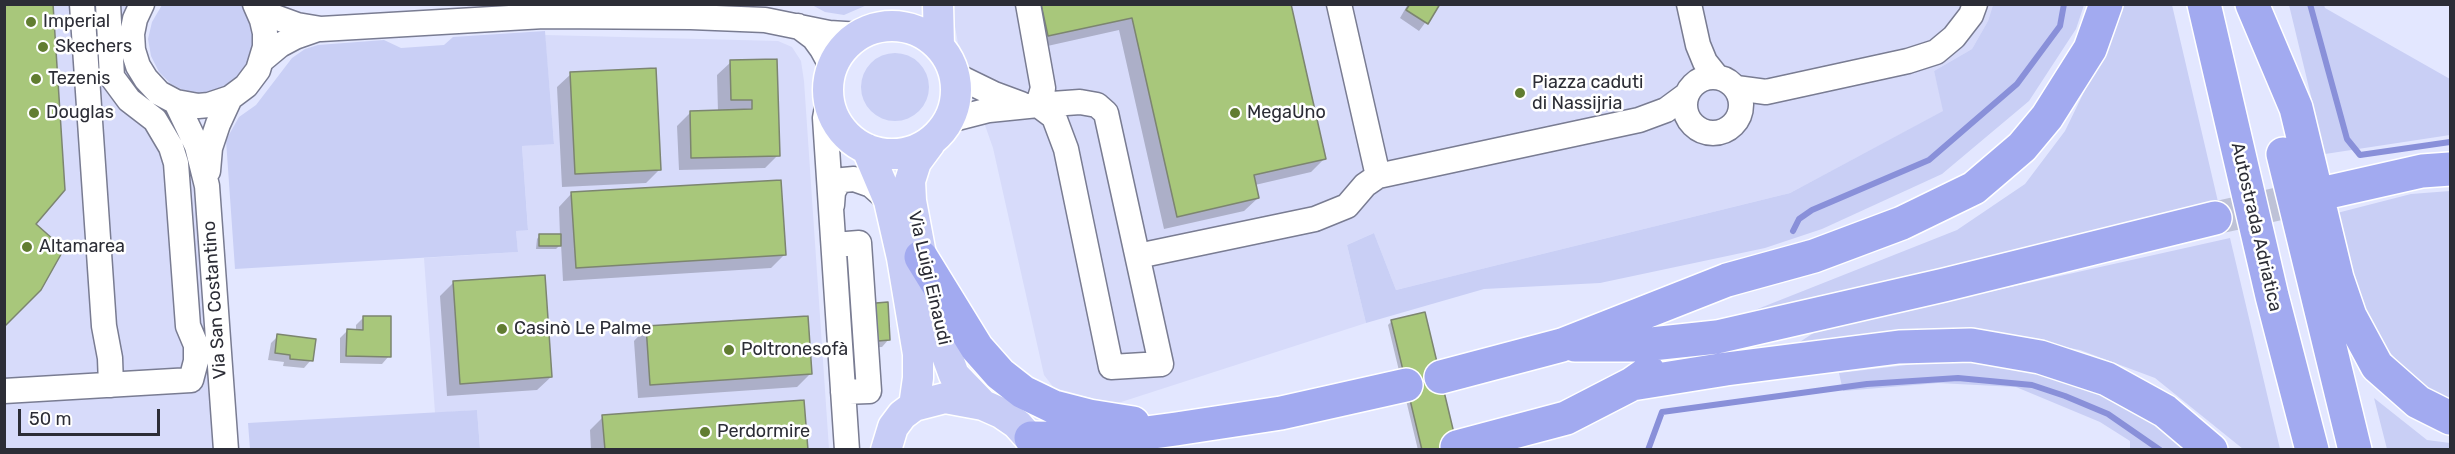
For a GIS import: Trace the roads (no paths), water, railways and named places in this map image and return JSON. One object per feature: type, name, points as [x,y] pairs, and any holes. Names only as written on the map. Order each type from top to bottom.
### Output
[{"type":"highway","points":[[1441,377],[1562,345],[1726,280],[1814,256],[1902,223],[1974,188],[2022,147],[2070,85],[2090,49],[2106,4]]},
{"type":"highway","name":"Autostrada Adriatica","points":[[2204,4],[2272,296],[2312,450]]},
{"type":"highway","points":[[2250,4],[2296,108],[2337,278],[2350,316],[2378,366],[2418,402],[2451,418]]},
{"type":"highway","points":[[2250,4],[2355,450]]},
{"type":"highway","points":[[2329,192],[2422,171],[2451,169]]},
{"type":"highway","points":[[1562,345],[1642,345],[1717,337],[1944,285],[2215,218]]},
{"type":"highway","points":[[921,257],[977,348],[1000,374],[1023,392],[1054,407],[1089,416],[1176,429]]},
{"type":"highway","points":[[1457,447],[1566,418],[1632,384],[1671,358],[1717,337]]},
{"type":"highway","points":[[1632,384],[1726,369],[1899,347],[1971,345],[2040,357],[2107,379],[2165,411],[2211,450]]},
{"type":"highway","points":[[1035,444],[1101,439],[1281,414],[1406,385]]},
{"type":"main road","points":[[830,85],[842,50],[869,31],[896,4]]},
{"type":"main road","points":[[938,4],[939,46]]},
{"type":"main road","points":[[869,31],[888,26],[911,29],[928,37],[939,46],[951,64],[955,75],[956,98],[950,120]]},
{"type":"main road","name":"Via Luigi Einaudi","points":[[830,85],[831,109],[841,128],[849,137],[867,149],[899,154],[920,148],[930,142]]},
{"type":"main road","name":"Via Luigi Einaudi","points":[[950,120],[915,162],[910,181],[921,257],[943,345],[954,375],[983,405]]},
{"type":"main road","name":"Via Luigi Einaudi","points":[[867,149],[889,201],[902,258],[918,354],[915,405],[945,398],[983,405],[1001,413],[1035,444]]},
{"type":"main road","points":[[886,450],[893,427],[902,415],[915,405]]},
{"type":"street","points":[[82,4],[104,326],[110,358],[111,385]]},
{"type":"street","points":[[4,391],[191,380],[198,356],[188,326],[176,163],[171,147],[155,120],[137,108],[116,86],[112,77],[108,4]]},
{"type":"street","name":"Via San Costantino","points":[[142,4],[135,19],[132,34],[133,51],[138,66],[160,91],[197,146],[207,186]]},
{"type":"street","points":[[1028,4],[1042,88],[1032,105]]},
{"type":"street","points":[[1339,4],[1378,176]]},
{"type":"street","points":[[1689,4],[1698,45],[1705,62],[1708,86],[1685,114],[1690,123],[1704,132],[1721,132],[1730,128],[1740,113],[1766,92]]},
{"type":"street","points":[[1137,256],[1316,219],[1347,206],[1365,185],[1378,176],[1639,120],[1666,110],[1708,86],[1766,92],[1908,61],[1936,52],[1954,37],[1971,15],[1975,4]]},
{"type":"street","points":[[256,6],[275,17],[297,25],[321,29]]},
{"type":"street","name":"Via San Costantino","points":[[160,91],[198,106],[230,98],[253,78],[262,60],[265,33],[256,6]]},
{"type":"street","points":[[262,60],[295,36],[321,29],[416,14],[765,20],[829,33],[869,31]]},
{"type":"street","points":[[798,26],[814,38],[828,60],[830,85],[825,118],[847,450]]},
{"type":"street","points":[[950,120],[989,110],[1032,105],[1090,103],[1097,105],[1106,113],[1161,364],[1111,368],[1066,148],[1054,117],[1032,105],[994,94],[955,75]]},
{"type":"street","points":[[89,110],[116,86],[136,79],[160,91],[155,120]]},
{"type":"street","points":[[1708,86],[1741,104],[1740,113]]},
{"type":"street","name":"Via San Costantino","points":[[226,450],[207,186],[210,148],[230,98]]},
{"type":"street","points":[[1639,120],[1690,123]]},
{"type":"street","points":[[831,207],[833,192],[838,183],[843,180],[854,179],[871,185],[889,201]]},
{"type":"waterway","points":[[1793,231],[1799,219],[1812,210],[1929,160],[2017,84],[2060,26],[2064,4]]},
{"type":"waterway","points":[[2310,4],[2347,139],[2360,155],[2450,142]]},
{"type":"waterway","points":[[1648,450],[1662,412],[1867,384],[1958,378],[2032,385],[2065,396],[2108,414],[2160,450]]},
{"type":"tunnel","points":[[2215,218],[2322,194]]},
{"type":"place","name":"Imperial","points":[[31,22]]},
{"type":"place","name":"Skechers","points":[[43,47]]},
{"type":"place","name":"Tezenis","points":[[36,79]]},
{"type":"place","name":"Piazza caduti di Nassijria","points":[[1520,93]]},
{"type":"place","name":"Douglas","points":[[34,113]]},
{"type":"place","name":"MegaUno","points":[[1235,113]]},
{"type":"place","name":"Altamarea","points":[[27,247]]},
{"type":"place","name":"Casinò Le Palme","points":[[502,329]]},
{"type":"place","name":"Poltronesofà","points":[[729,350]]},
{"type":"place","name":"Perdormire","points":[[705,432]]}]
